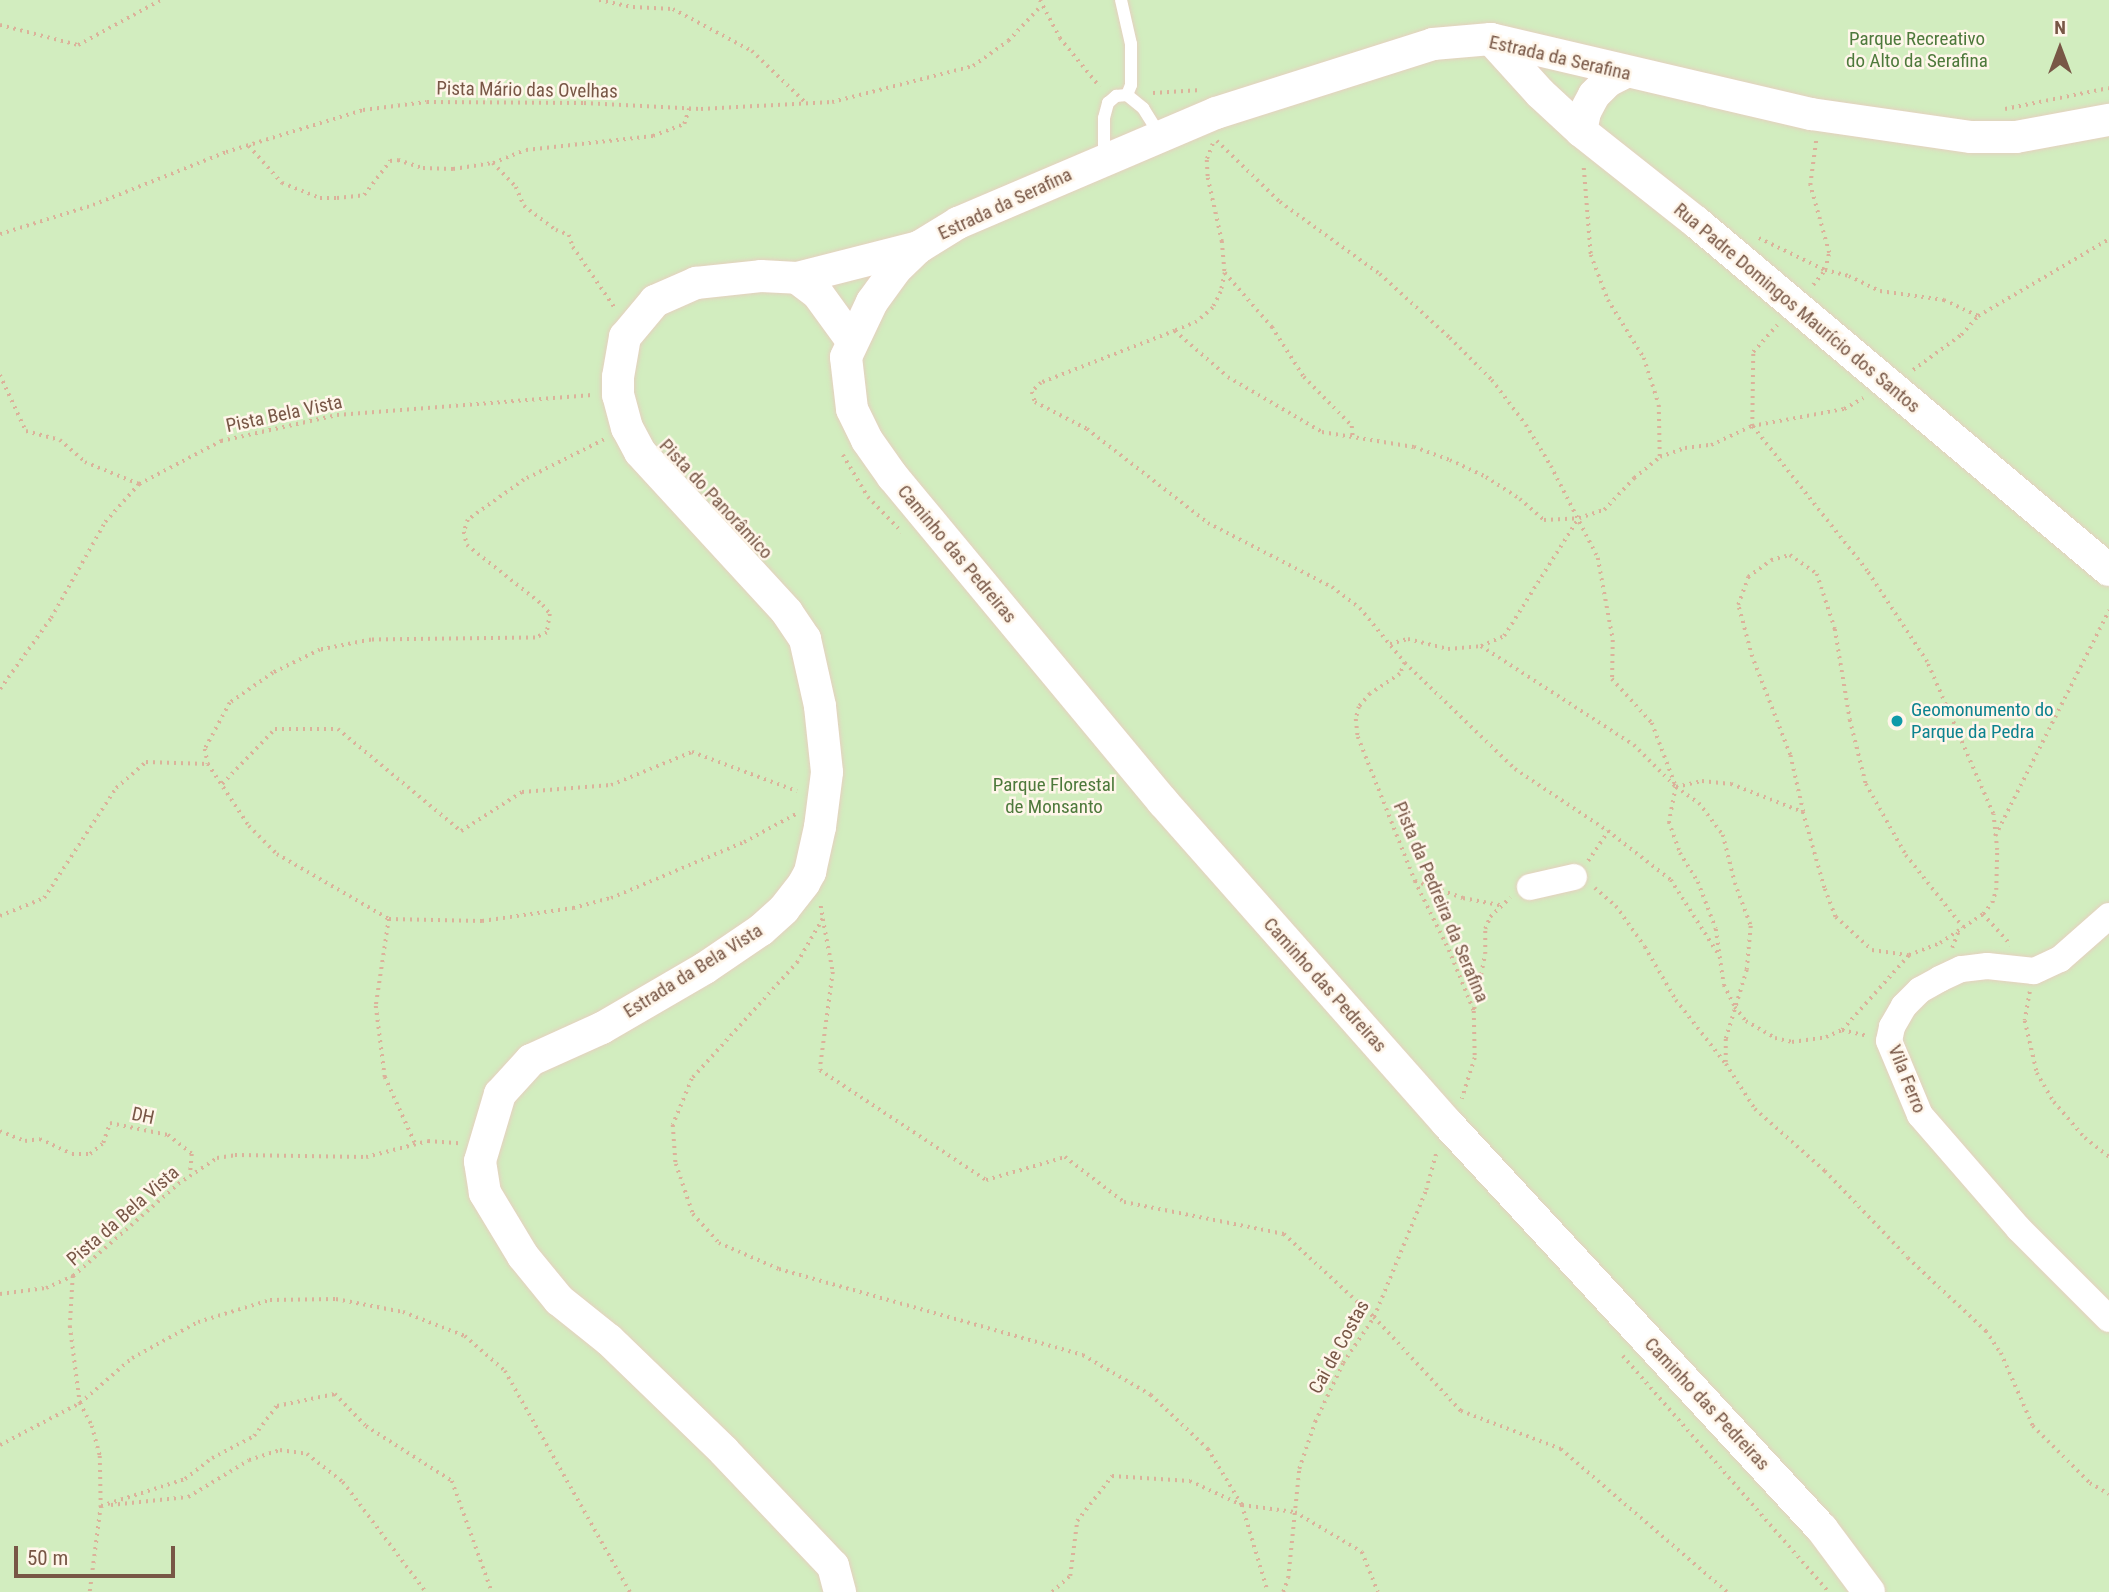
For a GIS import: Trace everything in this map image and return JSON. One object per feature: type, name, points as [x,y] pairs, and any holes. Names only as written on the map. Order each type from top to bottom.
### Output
[{"type":"street","name":"Estrada da Serafina","points":[[919,247],[958,223],[1213,114],[1433,44],[1491,39],[1811,114],[1971,137],[2016,137],[2109,120]]},
{"type":"street","name":"Rua Padre Domingos Maurício dos Santos","points":[[1491,39],[1540,93],[1581,131],[1696,222],[2109,569]]},
{"type":"street","points":[[1581,131],[1585,111],[1594,95],[1608,81],[1626,72]]},
{"type":"street","name":"Estrada da Bela Vista","points":[[840,1592],[833,1566],[724,1451],[609,1340],[559,1300],[523,1256],[485,1193],[481,1175],[482,1150],[500,1094],[531,1060],[602,1028],[705,968],[761,930],[784,909],[810,872],[823,801],[826,759],[820,706],[805,639],[787,612],[710,531],[633,440],[621,412],[618,377],[621,349],[630,330],[655,301],[696,283],[761,276],[797,278],[919,247]]},
{"type":"street","name":"Caminho das Pedreiras","points":[[919,247],[896,269],[872,302],[846,357],[852,409],[886,469],[1163,802],[1447,1123],[1822,1529],[1869,1592]]},
{"type":"street","points":[[797,278],[818,294],[852,341]]},
{"type":"street","points":[[1522,891],[1577,876]]},
{"type":"street","points":[[2034,971],[2060,959],[2109,916]]},
{"type":"street","name":"Vila Ferro","points":[[2034,971],[1987,965],[1961,969],[1940,979],[1920,990],[1905,1006],[1892,1027],[1890,1050],[1920,1115],[2018,1229],[2109,1319]]},
{"type":"lane","points":[[1121,0],[1131,44],[1131,85],[1127,95]]},
{"type":"lane","points":[[1104,159],[1104,118],[1108,103],[1116,96],[1127,95],[1143,108],[1161,135]]},
{"type":"path","points":[[0,25],[78,45],[161,0]]},
{"type":"path","points":[[599,0],[633,7],[673,9],[752,51],[807,103]]},
{"type":"path","points":[[1040,0],[1060,38],[1099,84]]},
{"type":"path","name":"Pista Mário das Ovelhas","points":[[0,234],[93,205],[226,152],[363,110],[427,102],[584,103],[690,109],[832,102],[974,66],[1008,41],[1041,6]]},
{"type":"path","points":[[1127,95],[1213,114],[1280,202],[1380,274],[1492,380],[1526,425],[1598,558],[1614,640],[1612,679],[1652,723],[1676,787],[1669,822],[1680,853],[1698,882],[1707,906],[1722,959],[1724,985],[1746,1021],[1775,1038],[1792,1042],[1826,1037],[1842,1030],[1909,955],[1940,943],[1983,914],[1992,904],[1996,890],[1993,814],[1927,662],[1867,571],[1752,426],[1753,352],[1794,307]]},
{"type":"path","points":[[249,146],[282,183],[320,198],[364,195],[390,161],[398,160],[423,168],[453,169],[493,163],[526,150],[653,136],[684,124],[690,109]]},
{"type":"path","points":[[1213,114],[1208,178],[1222,241],[1225,273],[1221,292],[1213,309],[1196,322],[1041,383],[1036,386],[1032,397],[1044,408],[1059,412],[1087,429],[1208,523],[1332,587],[1360,608],[1405,663],[1515,769],[1608,831],[1671,880],[1722,959]]},
{"type":"path","points":[[1811,114],[1817,146],[1810,185],[1829,253],[1825,270],[1849,276],[1890,295],[1944,300],[1978,316]]},
{"type":"path","points":[[1581,131],[1591,255],[1608,300],[1644,358],[1659,405],[1660,457]]},
{"type":"path","points":[[493,163],[516,187],[524,206],[556,230],[569,235],[573,247],[630,330]]},
{"type":"path","points":[[1175,331],[1228,377],[1322,432],[1414,447],[1486,477],[1520,499],[1544,520],[1578,518],[1604,510],[1634,478],[1660,457],[1685,448],[1712,445],[1752,426],[1844,409],[1921,365],[1962,335],[1978,316],[2109,239]]},
{"type":"path","points":[[1225,273],[1272,327],[1304,377],[1352,426],[1354,439]]},
{"type":"path","points":[[0,375],[26,431],[60,440],[85,462],[139,484]]},
{"type":"path","name":"Pista Bela Vista","points":[[0,689],[51,618],[105,522],[139,484],[221,441],[337,415],[554,396],[595,396]]},
{"type":"path","points":[[613,435],[524,480],[468,520],[464,532],[467,545],[543,605],[550,614],[547,633],[535,638],[371,640],[320,650],[273,673],[230,703],[205,749],[208,764],[250,826],[277,854],[389,919],[482,921],[598,901],[744,842],[823,801]]},
{"type":"path","points":[[1390,644],[1408,639],[1448,649],[1481,646],[1504,636],[1578,518]]},
{"type":"path","points":[[1909,955],[1872,950],[1836,918],[1825,890],[1790,755],[1752,657],[1738,605],[1748,578],[1771,559],[1790,555],[1817,574],[1835,629],[1850,720],[1866,784],[1906,855],[1963,927]]},
{"type":"path","points":[[1995,836],[2109,610]]},
{"type":"path","points":[[1481,646],[1634,745],[1676,787],[1699,803],[1723,835],[1734,883],[1751,926],[1747,970],[1726,1039],[1726,1064]]},
{"type":"path","name":"Pista da Pedreira da Serafina","points":[[1405,663],[1400,674],[1370,694],[1359,706],[1356,719],[1358,737],[1415,881],[1449,950],[1474,1012],[1476,1035],[1472,1070],[1460,1103],[1447,1123]]},
{"type":"path","points":[[221,784],[275,729],[338,729],[461,831],[522,792],[611,785],[692,752],[823,801]]},
{"type":"path","points":[[0,916],[44,898],[116,788],[146,762],[208,764]]},
{"type":"path","points":[[1676,787],[1702,781],[1731,784],[1803,812]]},
{"type":"path","points":[[1608,831],[1577,876],[1616,906],[1646,947],[1676,1000],[1726,1064],[1755,1109],[1825,1171],[1908,1258],[1986,1331],[2001,1353],[2034,1426],[2090,1483],[2109,1494]]},
{"type":"path","points":[[1415,881],[1463,898],[1500,905]]},
{"type":"path","points":[[1474,1012],[1485,954],[1485,929],[1500,905],[1522,891]]},
{"type":"path","points":[[818,898],[833,972],[820,1070],[986,1180],[1065,1157],[1124,1202],[1284,1234],[1374,1317],[1461,1411],[1561,1449],[1727,1592]]},
{"type":"path","points":[[1983,914],[2034,971],[2025,1021],[2037,1073],[2054,1102],[2085,1138],[2109,1157]]},
{"type":"path","points":[[389,919],[376,1006],[386,1077],[415,1143]]},
{"type":"path","points":[[823,919],[798,962],[692,1079],[673,1125],[676,1164],[692,1214],[719,1243],[779,1269],[1083,1355],[1151,1395],[1208,1449],[1242,1505],[1268,1592]]},
{"type":"path","name":"DH","points":[[0,1131],[25,1141],[40,1139],[72,1154],[90,1154],[103,1143],[110,1123],[168,1135],[192,1154],[190,1175]]},
{"type":"path","name":"Cai de Costas","points":[[1283,1592],[1288,1578],[1299,1469],[1315,1422],[1343,1363],[1374,1317],[1426,1190],[1447,1123]]},
{"type":"path","name":"Pista da Bela Vista","points":[[90,1592],[102,1506],[100,1456],[92,1426],[80,1404],[70,1326],[73,1276],[190,1175],[225,1156],[366,1157],[415,1143],[449,1140],[482,1150]]},
{"type":"path","points":[[0,1294],[46,1288],[73,1276]]},
{"type":"path","points":[[0,1445],[80,1404],[132,1357],[187,1328],[270,1300],[336,1299],[403,1312],[465,1336],[505,1371],[630,1592]]},
{"type":"path","points":[[102,1506],[185,1479],[212,1458],[254,1436],[277,1406],[335,1394],[366,1426],[452,1481],[492,1592]]},
{"type":"path","points":[[102,1506],[188,1497],[249,1460],[280,1450],[307,1454],[343,1482],[426,1592]]},
{"type":"path","points":[[1052,1592],[1070,1576],[1077,1521],[1112,1476],[1190,1481],[1242,1505],[1295,1513],[1362,1552],[1378,1592]]},
{"type":"green space","name":"Parque Florestal de Monsanto","points":[[0,0],[2109,0],[2109,1592],[0,1592]]},
{"type":"place","name":"Geomonumento do Parque da Pedra","points":[[1897,721]]},
{"type":"park label","name":"Parque Recreativo do Alto da Serafina","points":[[1917,50]]}]
